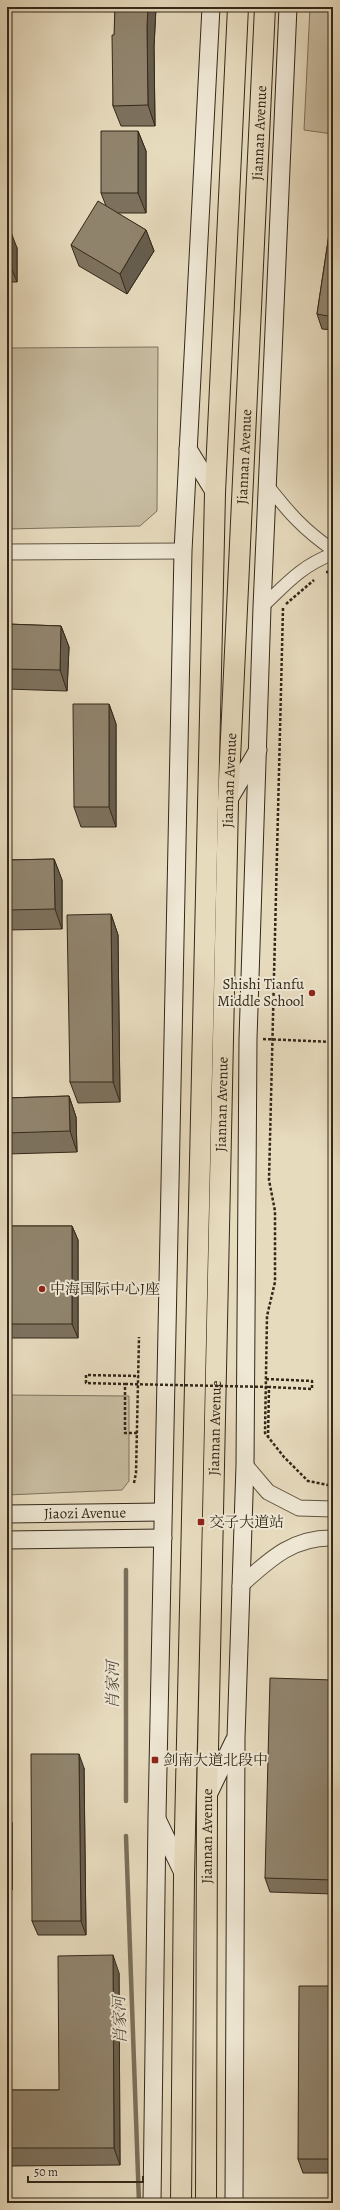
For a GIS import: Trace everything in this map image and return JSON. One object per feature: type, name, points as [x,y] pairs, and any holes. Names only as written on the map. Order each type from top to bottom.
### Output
[{"type":"highway","name":"Jiannan Avenue","points":[[181,2203],[184,1875],[215,493],[238,7]]},
{"type":"highway","name":"Jiannan Avenue","points":[[206,2203],[207,1797],[228,802],[265,7]]},
{"type":"main road","points":[[152,2203],[157,1817],[183,550],[211,7]]},
{"type":"main road","points":[[234,2203],[236,1738],[245,1465],[248,1039],[259,748],[262,607],[288,7]]},
{"type":"main road","points":[[188,449],[215,493]]},
{"type":"main road","points":[[228,802],[259,748]]},
{"type":"main road","name":"Jiaozi Avenue","points":[[7,1514],[163,1512]]},
{"type":"main road","name":"Jiaozi Avenue","points":[[7,1540],[163,1538]]},
{"type":"main road","points":[[207,1797],[236,1738]]},
{"type":"main road","points":[[157,1817],[184,1875]]},
{"type":"street","points":[[268,486],[294,520],[333,550]]},
{"type":"street","points":[[7,552],[183,550]]},
{"type":"street","points":[[262,607],[296,574],[313,562],[333,554]]},
{"type":"street","points":[[245,1465],[268,1492],[299,1508],[333,1509]]},
{"type":"street","points":[[240,1586],[273,1556],[288,1547],[317,1538],[333,1538]]},
{"type":"path","points":[[324,572],[333,572]]},
{"type":"path","points":[[319,576],[282,608],[269,1180],[276,1211],[275,1282],[267,1316],[265,1433],[284,1457],[308,1481],[333,1486]]},
{"type":"path","points":[[248,1039],[333,1042]]},
{"type":"path","points":[[134,1483],[136,1472],[139,1337]]},
{"type":"path","points":[[139,1376],[86,1375],[86,1383],[312,1389],[312,1381],[266,1379]]},
{"type":"path","points":[[125,1384],[125,1433],[137,1433]]},
{"type":"path","points":[[268,1438],[269,1387]]},
{"type":"shaded area","points":[[310,7],[333,7],[333,134],[304,130]]},
{"type":"shaded area","points":[[158,347],[157,511],[140,526],[7,529],[7,348]]},
{"type":"shaded area","points":[[7,1395],[129,1396],[129,1481],[122,1490],[7,1495]]},
{"type":"building","points":[[115,7],[148,7],[148,105],[113,106],[112,35],[114,35]]},
{"type":"building","points":[[101,131],[138,131],[138,193],[101,193]]},
{"type":"building","points":[[98,201],[146,230],[120,274],[71,245]]},
{"type":"building","points":[[333,208],[333,317],[317,314]]},
{"type":"building","points":[[7,227],[9,227],[9,262],[7,262]]},
{"type":"building","points":[[333,408],[333,480],[330,480]]},
{"type":"building","points":[[7,624],[61,626],[60,670],[7,669]]},
{"type":"building","points":[[73,704],[109,704],[109,807],[74,807]]},
{"type":"building","points":[[54,859],[55,909],[7,910],[7,860]]},
{"type":"building","points":[[111,914],[113,1082],[70,1082],[67,915]]},
{"type":"building","points":[[69,1096],[70,1131],[7,1133],[7,1098]]},
{"type":"building","name":"中海国际中心J座","points":[[7,1226],[72,1226],[72,1324],[7,1324]]},
{"type":"building","points":[[270,1678],[333,1680],[333,1880],[265,1878]]},
{"type":"building","points":[[31,1754],[79,1754],[81,1921],[32,1921]]},
{"type":"building","points":[[8,1811],[8,1878],[7,1878]]},
{"type":"building","points":[[113,1955],[114,2148],[7,2148],[7,2090],[59,2090],[58,1956]]},
{"type":"building","points":[[299,1986],[333,1986],[333,2159],[298,2159]]},
{"type":"waterway","name":"肖家河","points":[[126,1570],[126,1801]]},
{"type":"waterway","name":"肖家河","points":[[126,1836],[139,2203]]},
{"type":"place","name":"Shishi Tianfu Middle School","points":[[312,993]]},
{"type":"place","name":"中海国际中心J座","points":[[42,1289]]},
{"type":"place","name":"交子大道站","points":[[201,1522]]},
{"type":"place","name":"剑南大道北段中","points":[[155,1760]]}]
